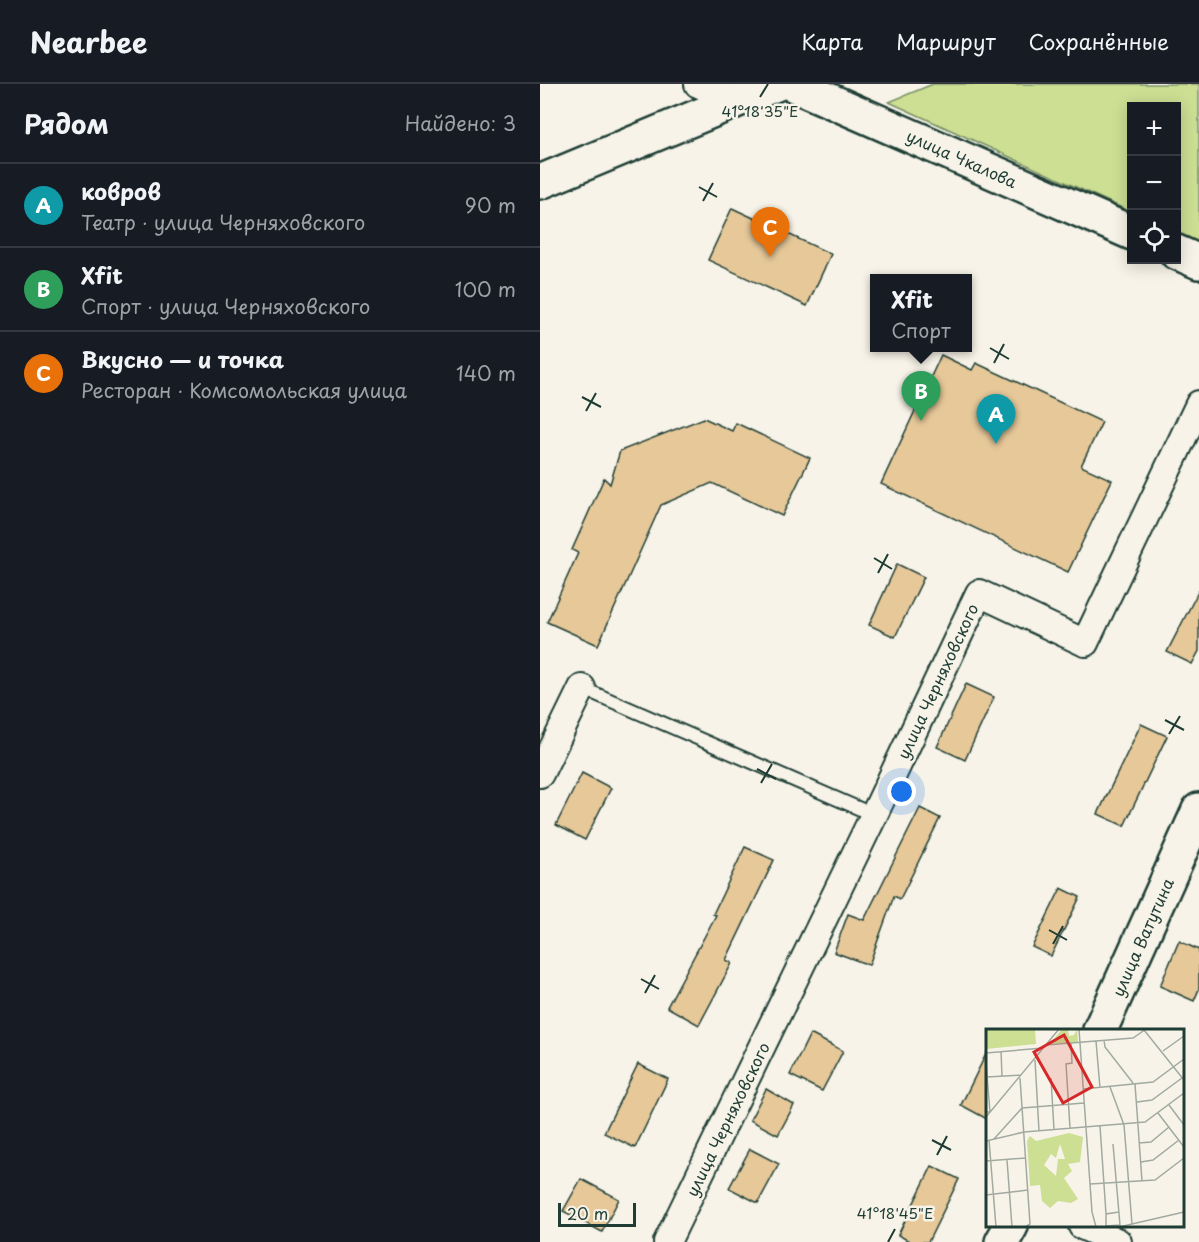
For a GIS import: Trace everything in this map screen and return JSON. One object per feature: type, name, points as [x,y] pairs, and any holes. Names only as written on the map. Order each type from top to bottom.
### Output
[{"type":"street","points":[[698,84],[736,101]]},
{"type":"street","points":[[540,182],[776,84]]},
{"type":"street","name":"улица Чкалова","points":[[792,84],[1127,230]]},
{"type":"street","points":[[1181,254],[1199,262]]},
{"type":"street","name":"улица Черняховского","points":[[667,1242],[979,593],[1085,643],[1199,404]]},
{"type":"street","points":[[540,774],[582,688]]},
{"type":"street","name":"улица Ватутина","points":[[1100,1029],[1199,810]]},
{"type":"street","points":[[1002,1242],[1010,1227]]},
{"type":"street","points":[[1084,1227],[1118,1242]]},
{"type":"lane","points":[[582,688],[874,815]]},
{"type":"green space","points":[[933,84],[1199,84],[1199,242],[1181,234],[1181,102],[1127,102],[1127,210],[889,102]]},
{"type":"building","points":[[732,208],[831,254],[807,306],[708,260]]},
{"type":"building","points":[[941,355],[972,370],[976,363],[1102,422],[1081,466],[1112,480],[1068,572],[881,484]]},
{"type":"building","points":[[704,418],[732,431],[736,423],[810,458],[782,516],[712,483],[661,505],[598,645],[547,622],[578,553],[572,550],[604,478],[610,484],[620,451]]},
{"type":"building","points":[[897,564],[924,577],[895,637],[869,625]]},
{"type":"building","points":[[1199,590],[1199,651],[1192,664],[1167,652]]},
{"type":"building","points":[[966,684],[994,697],[965,760],[937,747]]},
{"type":"building","points":[[1141,724],[1167,736],[1124,826],[1098,814]]},
{"type":"building","points":[[582,773],[611,788],[585,840],[556,825]]},
{"type":"building","points":[[920,808],[940,818],[900,899],[894,896],[869,965],[834,952],[848,914],[864,920]]},
{"type":"building","points":[[745,847],[774,860],[726,960],[732,963],[699,1025],[667,1007],[716,915],[713,914]]},
{"type":"building","points":[[1061,888],[1080,897],[1051,956],[1032,947]]},
{"type":"building","points":[[1179,941],[1199,950],[1199,989],[1194,1001],[1160,986]]},
{"type":"building","points":[[810,1034],[843,1051],[822,1091],[790,1075]]},
{"type":"building","points":[[986,1054],[986,1118],[961,1105]]},
{"type":"building","points":[[638,1064],[668,1079],[635,1148],[604,1133]]},
{"type":"building","points":[[766,1089],[794,1105],[778,1135],[750,1120]]},
{"type":"building","points":[[750,1149],[779,1164],[758,1203],[729,1188]]},
{"type":"building","points":[[932,1166],[959,1179],[928,1242],[911,1242],[898,1235]]},
{"type":"building","points":[[581,1179],[619,1199],[602,1232],[563,1211]]},
{"type":"place","name":"Вкусно — и точка","points":[[770,257]]},
{"type":"place","name":"Xfit","points":[[921,421]]},
{"type":"place","name":"ковров","points":[[996,444]]}]
